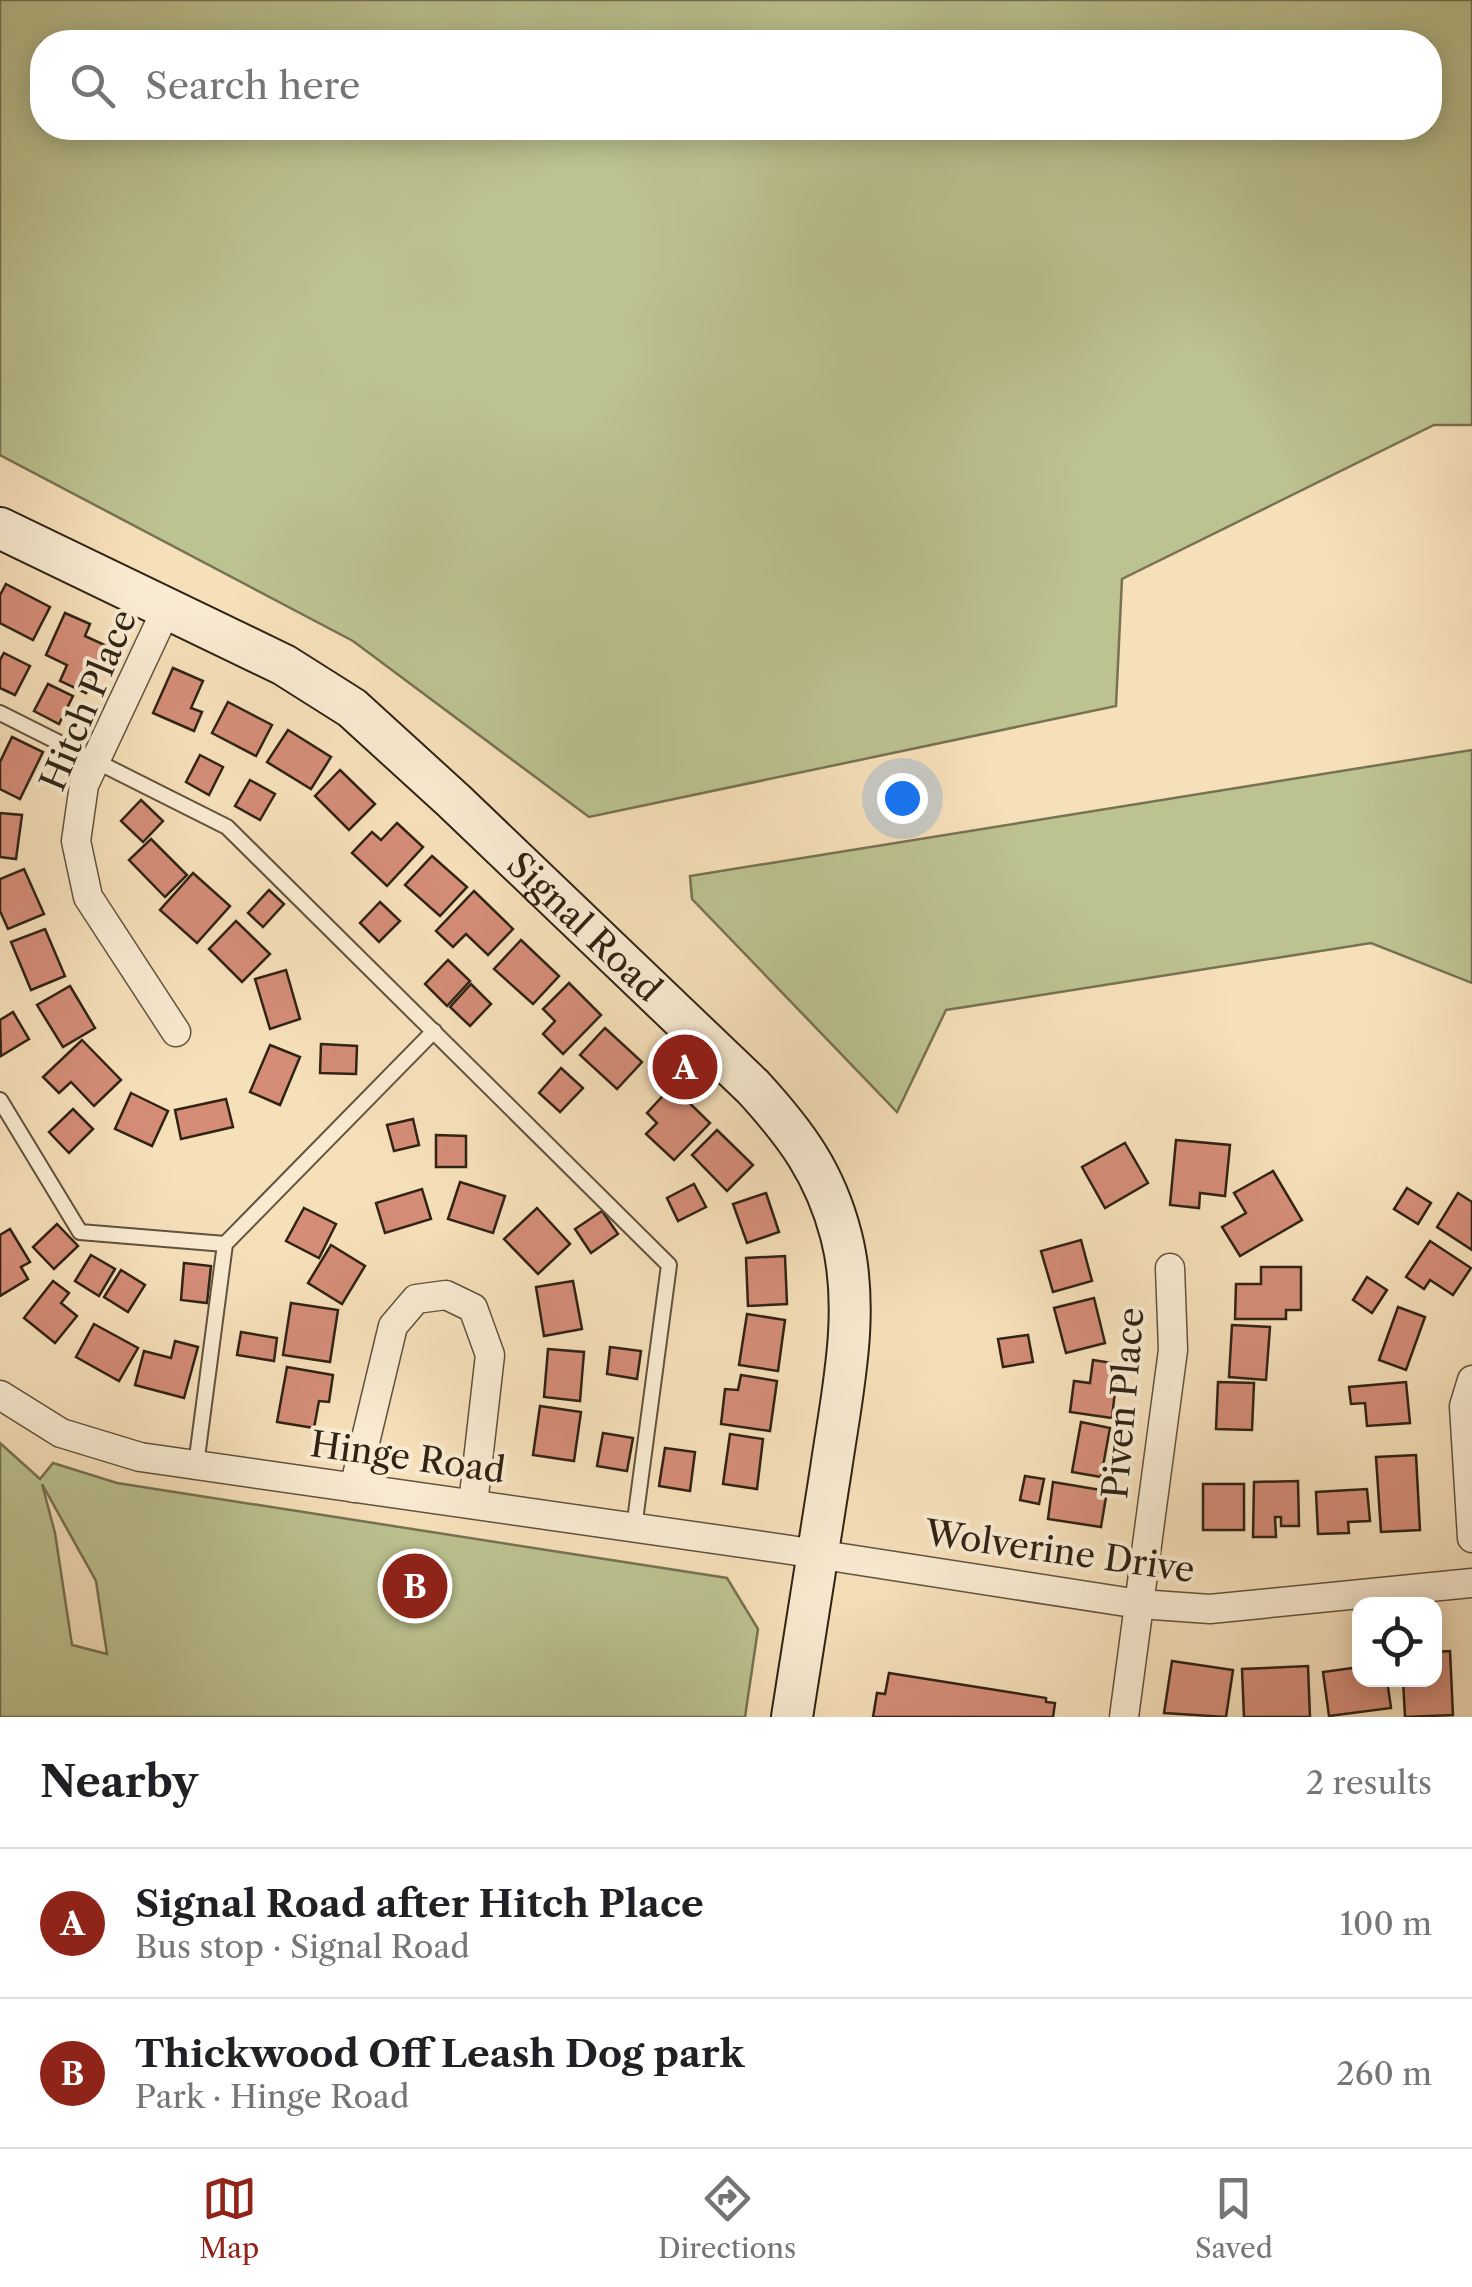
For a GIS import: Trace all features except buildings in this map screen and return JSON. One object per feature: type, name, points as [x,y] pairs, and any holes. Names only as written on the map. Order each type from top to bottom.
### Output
[{"type":"street","name":"Signal Road","points":[[0,528],[284,666],[352,708],[440,787],[753,1087],[787,1124],[812,1160],[842,1237],[850,1281],[846,1363],[792,1717]]},
{"type":"street","name":"Hitch Place","points":[[166,610],[84,785],[76,841],[88,897],[176,1032]]},
{"type":"street","name":"Piven Place","points":[[1124,1717],[1173,1350],[1170,1268]]},
{"type":"street","points":[[354,1488],[393,1326],[416,1299],[446,1295],[472,1308],[490,1355],[473,1504]]},
{"type":"street","points":[[1472,1380],[1464,1406],[1472,1538]]},
{"type":"street","name":"Hinge Road","points":[[0,1395],[62,1433],[94,1446],[196,1465],[818,1555]]},
{"type":"street","name":"Wolverine Drive","points":[[818,1555],[1139,1604],[1210,1609],[1472,1583]]},
{"type":"lane","points":[[0,713],[228,826],[670,1265],[634,1528]]},
{"type":"lane","points":[[196,1465],[226,1244],[434,1031]]},
{"type":"lane","points":[[0,1100],[80,1232],[226,1244]]},
{"type":"green space","points":[[0,0],[1472,0],[1472,425],[1434,425],[1122,579],[1116,706],[589,817],[353,641],[0,455]]},
{"type":"green space","points":[[1472,750],[1472,983],[1371,943],[946,1010],[897,1112],[692,899],[690,876]]},
{"type":"green space","points":[[0,1443],[40,1479],[53,1463],[117,1483],[727,1578],[758,1629],[745,1717],[0,1717]],"holes":[[[42,1484],[96,1581],[107,1654],[72,1645],[55,1533]]]},
{"type":"place","name":"Signal Road after Hitch Place","points":[[685,1067]]},
{"type":"place","name":"Thickwood Off Leash Dog park","points":[[415,1586]]}]
